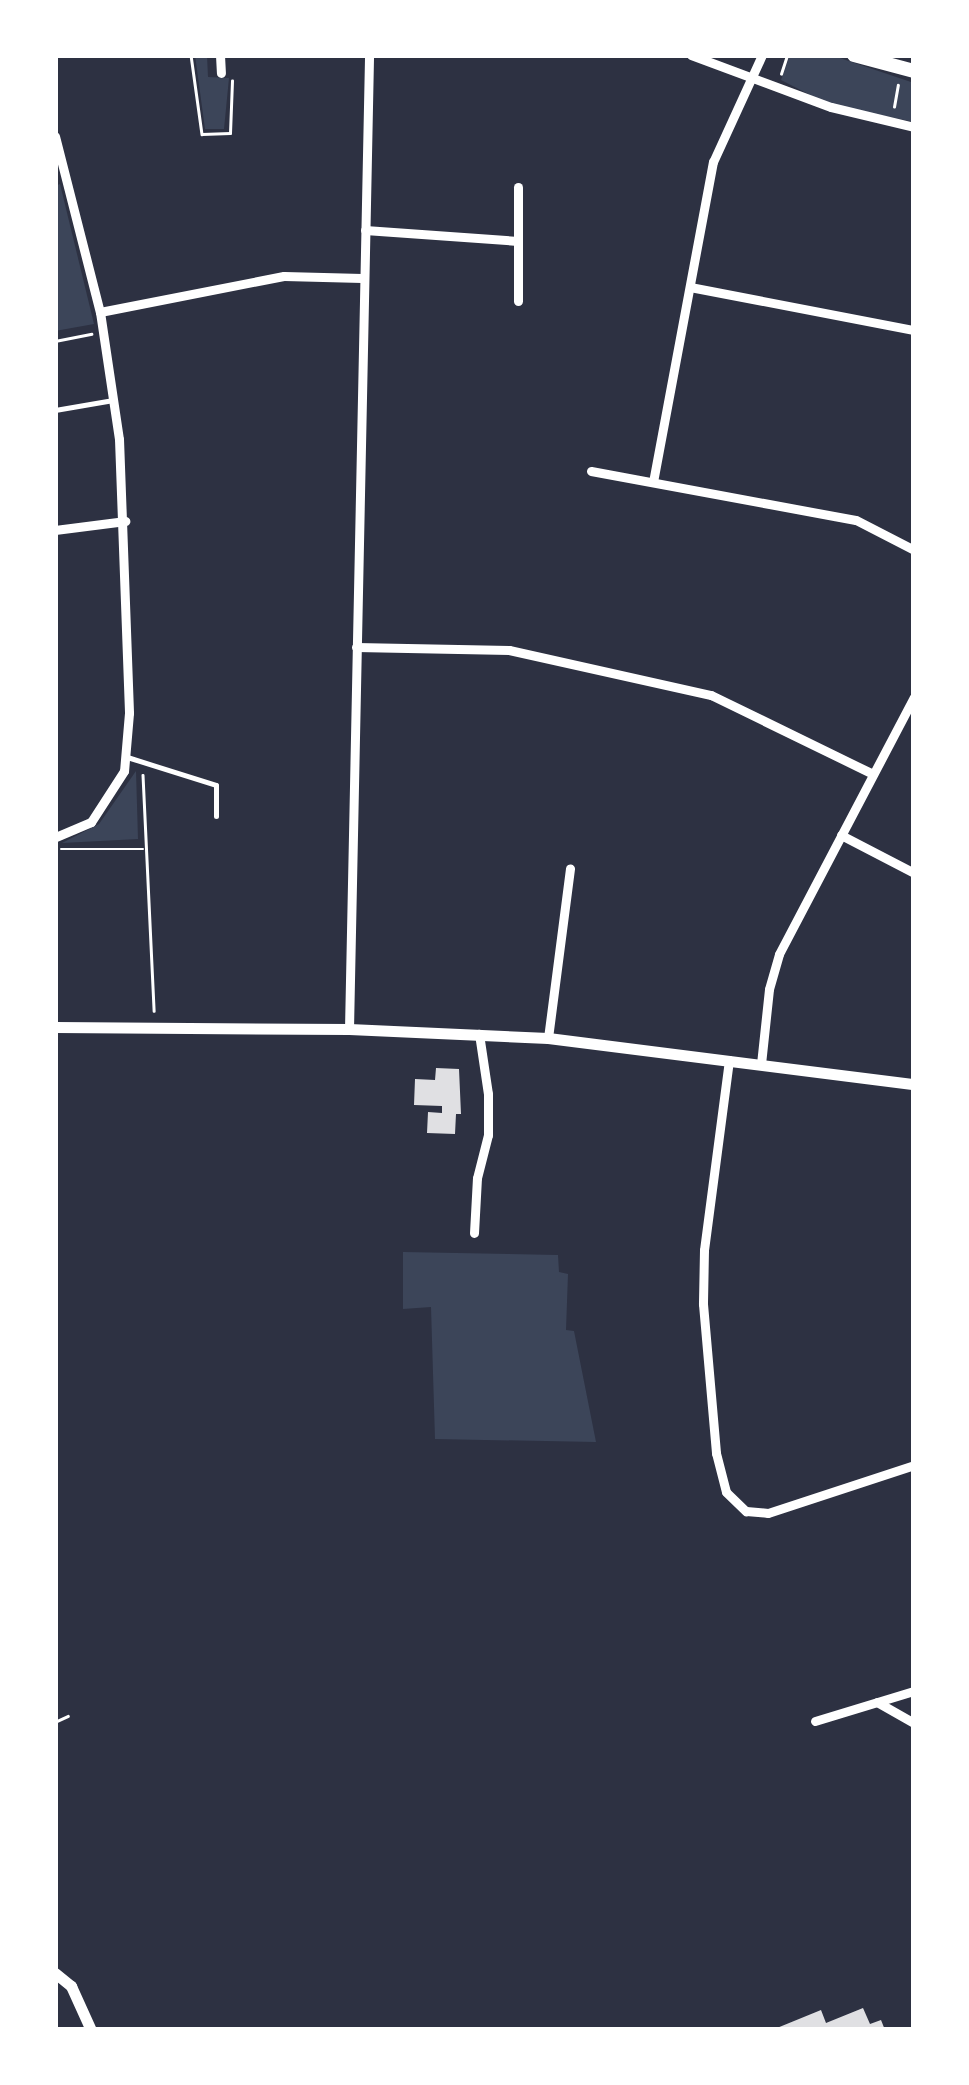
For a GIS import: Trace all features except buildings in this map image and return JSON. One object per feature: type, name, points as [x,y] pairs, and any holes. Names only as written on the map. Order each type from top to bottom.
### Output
[{"type":"main road","points":[[863,57],[908,70]]},
{"type":"street","points":[[220,55],[226,73]]},
{"type":"street","points":[[350,1029],[369,55]]},
{"type":"street","points":[[691,55],[831,107],[914,127]]},
{"type":"street","points":[[653,482],[713,162],[762,55]]},
{"type":"street","points":[[55,136],[60,176],[100,312],[113,400],[125,522],[126,757],[124,771],[90,822],[55,837]]},
{"type":"street","points":[[518,186],[518,301]]},
{"type":"street","points":[[365,230],[518,241]]},
{"type":"street","points":[[100,312],[284,276],[362,278]]},
{"type":"street","points":[[690,286],[914,330]]},
{"type":"street","points":[[591,471],[856,520],[914,550]]},
{"type":"street","points":[[55,530],[125,522]]},
{"type":"street","points":[[356,647],[509,650],[711,696],[873,774]]},
{"type":"street","points":[[761,1064],[769,990],[779,954],[914,697]]},
{"type":"street","points":[[840,835],[914,872]]},
{"type":"street","points":[[548,1038],[570,868]]},
{"type":"street","points":[[55,1027],[350,1029],[548,1038],[914,1084]]},
{"type":"street","points":[[474,1233],[477,1178],[488,1135],[488,1094],[479,1034]]},
{"type":"street","points":[[729,1060],[704,1250],[703,1304],[716,1453],[726,1492],[746,1511],[768,1513],[914,1465]]},
{"type":"street","points":[[815,1721],[914,1692]]},
{"type":"street","points":[[877,1702],[914,1722]]},
{"type":"street","points":[[55,1973],[71,1986],[91,2030]]},
{"type":"lane","points":[[55,410],[113,400]]},
{"type":"lane","points":[[126,757],[216,785],[216,816]]},
{"type":"path","points":[[191,55],[202,134],[230,134],[226,73]]},
{"type":"path","points":[[777,85],[788,55]]},
{"type":"path","points":[[891,123],[908,70]]},
{"type":"path","points":[[55,341],[103,332]]},
{"type":"path","points":[[126,757],[143,767],[154,1026]]},
{"type":"path","points":[[55,849],[146,848]]},
{"type":"path","points":[[55,1722],[68,1716]]},
{"type":"shaded area","points":[[195,55],[207,55],[208,77],[229,78],[224,129],[205,129]]},
{"type":"shaded area","points":[[790,55],[831,55],[914,83],[914,122],[828,104],[781,80]]},
{"type":"shaded area","points":[[60,184],[94,324],[55,331],[55,186]]},
{"type":"shaded area","points":[[136,771],[138,839],[62,843],[99,824]]},
{"type":"shaded area","points":[[403,1252],[558,1255],[559,1272],[568,1274],[566,1330],[574,1331],[596,1442],[435,1439],[431,1307],[403,1309]]}]
